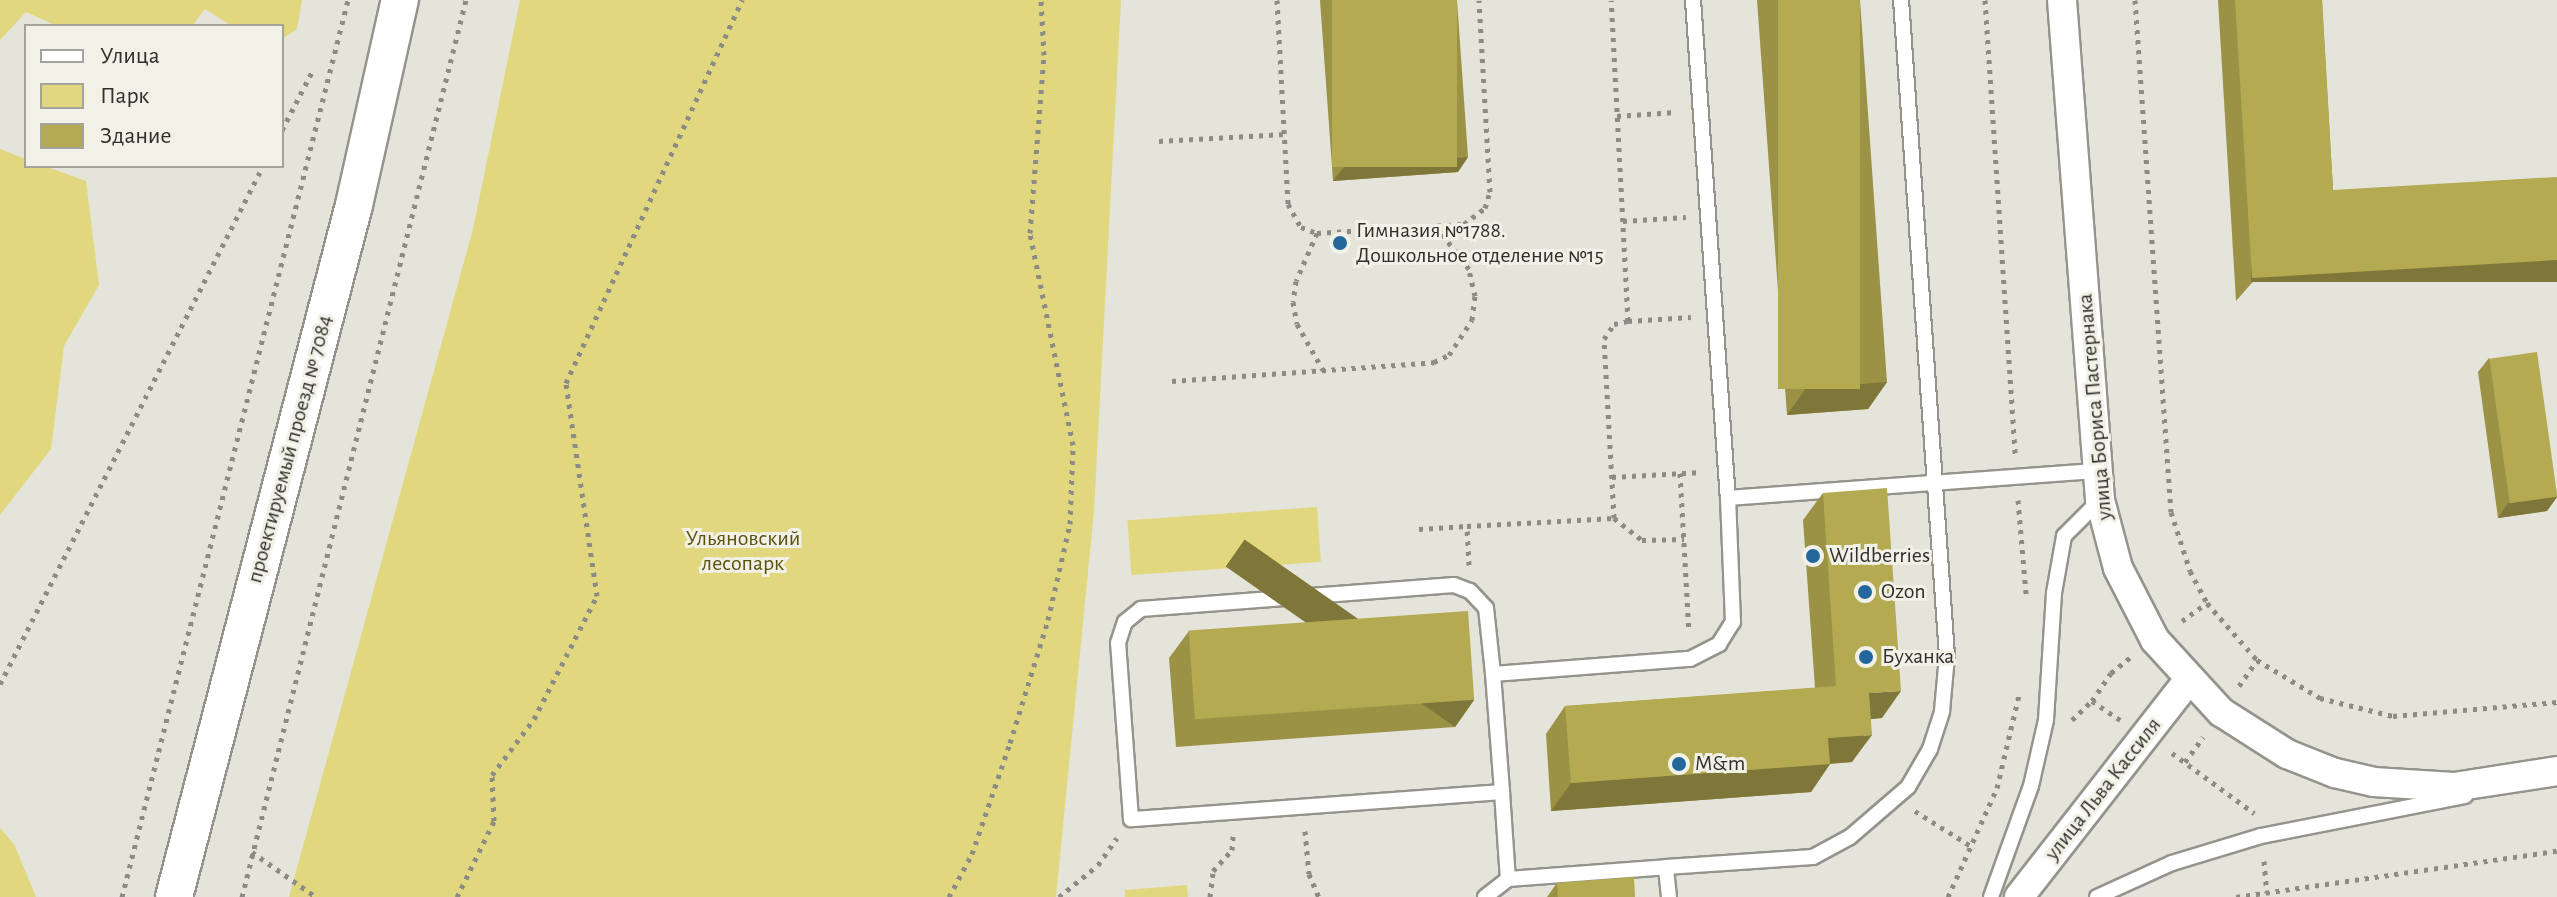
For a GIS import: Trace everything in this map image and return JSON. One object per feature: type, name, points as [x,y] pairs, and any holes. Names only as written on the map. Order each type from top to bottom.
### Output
[{"type":"street","name":"проектируемый проезд № 7084","points":[[174,897],[354,205],[400,0]]},
{"type":"street","name":"улица Бориса Пастернака","points":[[2062,0],[2100,500],[2128,591],[2155,640],[2188,681],[2221,712],[2287,754],[2374,782],[2454,787],[2557,772]]},
{"type":"street","name":"улица Льва Кассиля","points":[[2019,897],[2188,681]]},
{"type":"lane","points":[[1493,674],[1690,659],[1719,644],[1733,622],[1728,498],[1693,0]]},
{"type":"lane","points":[[1485,897],[1508,879],[1813,857],[1850,837],[1897,800],[1930,749],[1942,711],[1947,656],[1901,0]]},
{"type":"lane","points":[[1728,498],[2098,471]]},
{"type":"lane","points":[[1991,897],[2031,786],[2046,720],[2054,593],[2064,536],[2100,500]]},
{"type":"lane","points":[[1502,792],[1131,819],[1118,643],[1131,615],[1153,605],[1436,585],[1470,591],[1486,608],[1493,674],[1502,792],[1508,879]]},
{"type":"lane","points":[[2097,897],[2172,863],[2261,836],[2437,803],[2557,772]]},
{"type":"lane","points":[[1666,867],[1669,897]]},
{"type":"path","points":[[122,897],[348,0]]},
{"type":"path","points":[[242,897],[466,0]]},
{"type":"path","points":[[457,897],[494,821],[492,775],[534,719],[597,596],[566,383],[742,0]]},
{"type":"path","points":[[949,897],[972,854],[1010,743],[1048,620],[1070,524],[1073,445],[1030,233],[1044,55],[1041,0]]},
{"type":"path","points":[[1277,0],[1288,204],[1301,227],[1317,233],[1435,226],[1477,217],[1490,192],[1479,0]]},
{"type":"path","points":[[1611,0],[1628,321]]},
{"type":"path","points":[[1985,0],[2026,607]]},
{"type":"path","points":[[2135,0],[2171,512],[2190,571],[2207,603],[2257,660],[2320,698],[2393,716],[2557,702]]},
{"type":"path","points":[[284,126],[312,72]]},
{"type":"path","points":[[1617,116],[1701,111]]},
{"type":"path","points":[[1159,141],[1285,134]]},
{"type":"path","points":[[0,684],[262,168]]},
{"type":"path","points":[[1623,221],[1708,216]]},
{"type":"path","points":[[1172,381],[1434,362],[1461,340],[1475,296],[1469,269],[1435,226]]},
{"type":"path","points":[[1317,233],[1296,281],[1293,302],[1297,324],[1323,370]]},
{"type":"path","points":[[1614,518],[1604,339],[1614,324],[1628,321],[1715,316]]},
{"type":"path","points":[[1612,477],[1726,470]]},
{"type":"path","points":[[1680,473],[1690,659]]},
{"type":"path","points":[[1419,529],[1614,518],[1642,540],[1684,539]]},
{"type":"path","points":[[1467,526],[1470,591]]},
{"type":"path","points":[[1948,897],[1974,848],[2015,719],[2021,679]]},
{"type":"path","points":[[2015,719],[2074,720],[2092,701],[2244,801],[2256,815],[2267,893]]},
{"type":"path","points":[[1897,800],[1974,848]]},
{"type":"path","points":[[1303,806],[1309,874],[1319,897]]},
{"type":"path","points":[[1210,897],[1213,871],[1232,850],[1232,811]]},
{"type":"path","points":[[1059,897],[1098,865],[1131,819]]},
{"type":"path","points":[[2236,897],[2557,851]]},
{"type":"path","points":[[252,852],[316,897]]},
{"type":"green space","points":[[0,0],[302,0],[297,29],[284,38],[284,24],[229,24],[205,9],[194,24],[53,24],[26,12],[0,40]]},
{"type":"green space","name":"Ульяновский лесопарк","points":[[520,0],[1121,0],[1094,511],[1056,897],[289,897],[473,229]]},
{"type":"green space","points":[[0,149],[24,158],[24,168],[50,168],[86,181],[99,285],[64,346],[51,449],[0,515]]},
{"type":"green space","points":[[1317,507],[1321,562],[1131,575],[1127,520]]},
{"type":"green space","points":[[0,828],[14,844],[36,897],[0,897]]},
{"type":"green space","points":[[1187,885],[1188,897],[1125,897],[1125,890]]},
{"type":"building","points":[[1332,0],[1457,0],[1457,167],[1332,167]]},
{"type":"building","points":[[1778,0],[1860,0],[1860,389],[1778,389]]},
{"type":"building","points":[[2235,0],[2322,0],[2333,190],[2557,177],[2557,260],[2252,278]]},
{"type":"building","points":[[2537,352],[2557,497],[2510,503],[2489,359]]},
{"type":"building","points":[[1887,488],[1901,691],[1869,693],[1872,735],[1828,738],[1830,764],[1571,783],[1565,706],[1836,686],[1823,493]]},
{"type":"building","points":[[1468,611],[1474,700],[1195,719],[1189,631]]},
{"type":"building","points":[[1634,877],[1635,897],[1558,897],[1557,883]]},
{"type":"place","name":"Гимназия №1788. Дошкольное отделение №15","points":[[1340,243]]},
{"type":"place","name":"Wildberries","points":[[1813,556]]},
{"type":"place","name":"Ozon","points":[[1865,592]]},
{"type":"place","name":"Буханка","points":[[1866,657]]},
{"type":"place","name":"M&m","points":[[1679,764]]}]
